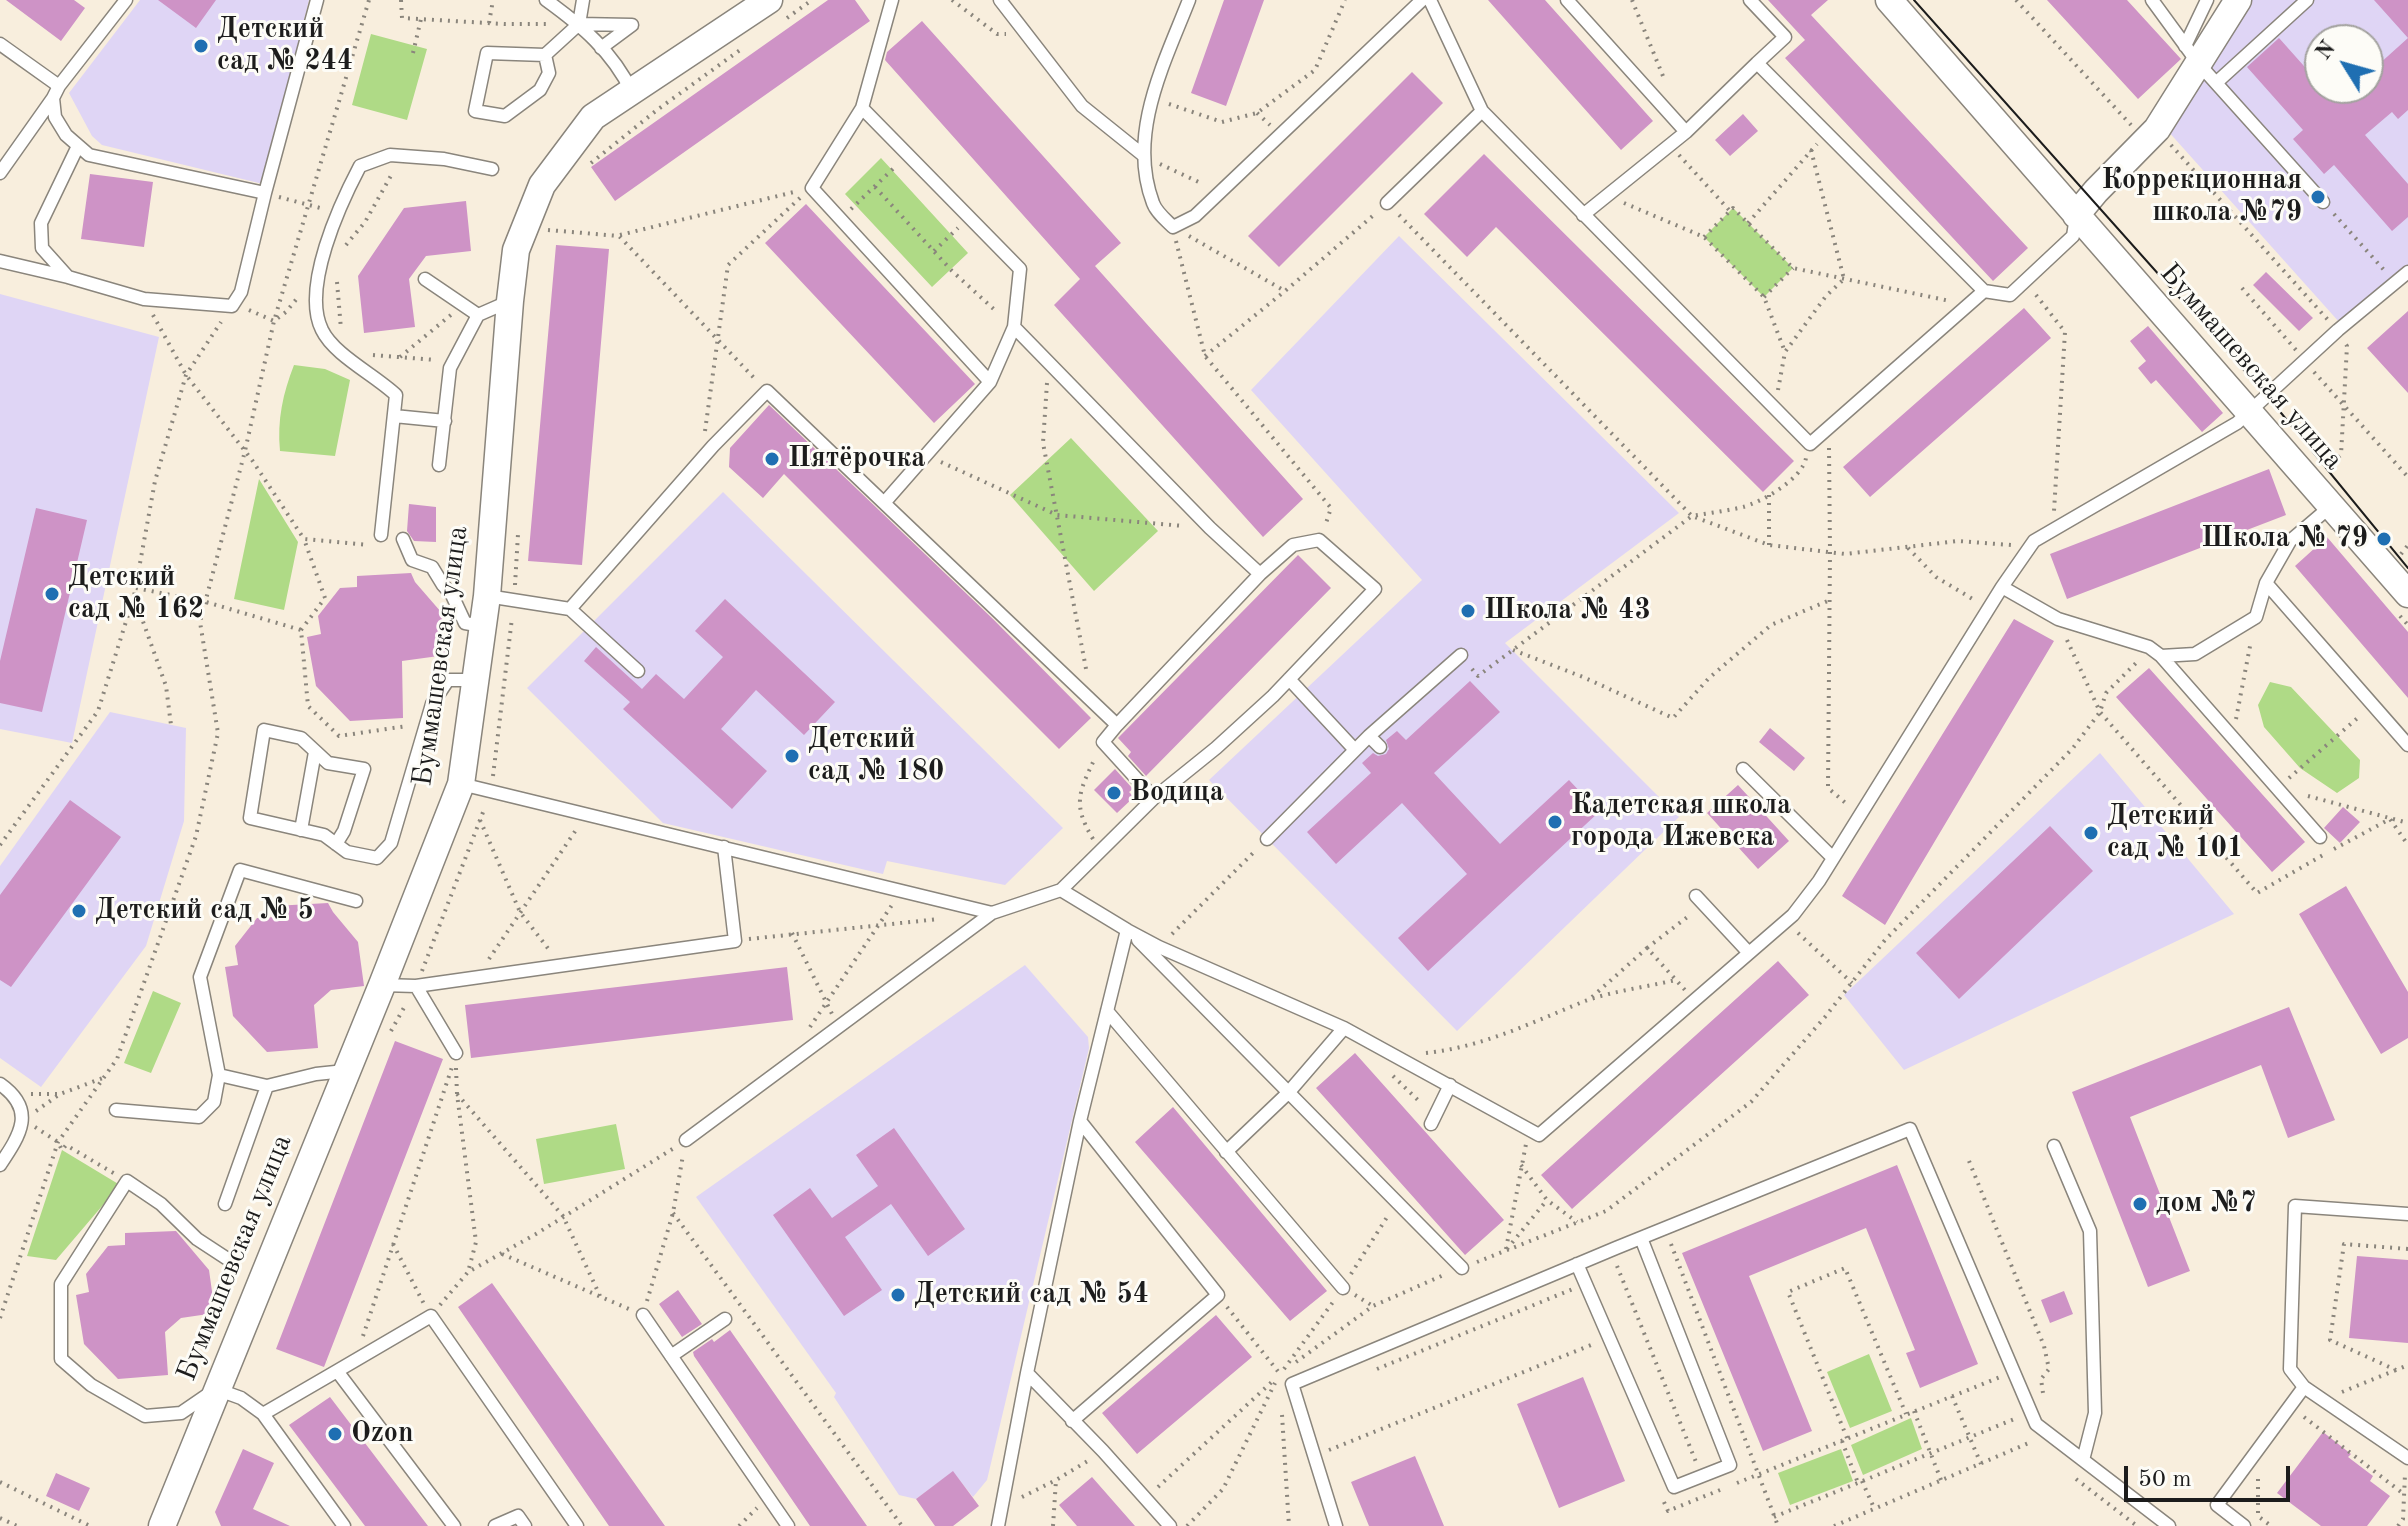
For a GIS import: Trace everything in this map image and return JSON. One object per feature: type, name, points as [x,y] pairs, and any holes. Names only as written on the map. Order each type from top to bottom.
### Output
[{"type":"street","name":"Буммашевская улица","points":[[162,1526],[461,784],[487,596],[516,250],[542,185],[593,117],[769,0]]},
{"type":"street","name":"Буммашевская улица","points":[[1889,0],[2408,594]]},
{"type":"street","points":[[2076,215],[2157,129],[2191,54],[2238,0]]},
{"type":"lane","points":[[0,173],[56,92],[126,0]]},
{"type":"lane","points":[[0,261],[144,299],[232,306],[241,292],[317,0]]},
{"type":"lane","points":[[546,0],[579,24],[620,68],[632,92]]},
{"type":"lane","points":[[545,55],[549,73],[540,90],[505,116],[475,111],[487,53],[545,55],[579,24],[583,0]]},
{"type":"lane","points":[[892,0],[862,108],[812,188],[990,382]]},
{"type":"lane","points":[[1000,0],[1082,106],[1143,155]]},
{"type":"lane","points":[[1189,0],[1151,98],[1143,155],[1154,206],[1173,227],[1195,216],[1422,0]]},
{"type":"lane","points":[[1430,0],[1482,111],[1810,444],[1984,291]]},
{"type":"lane","points":[[1567,0],[1686,132]]},
{"type":"lane","points":[[1583,215],[1686,132],[1785,37],[1750,0]]},
{"type":"lane","points":[[2152,0],[2191,54],[2323,202]]},
{"type":"lane","points":[[2191,54],[2207,0]]},
{"type":"lane","points":[[2217,82],[2307,0]]},
{"type":"lane","points":[[579,24],[632,25],[601,48]]},
{"type":"lane","points":[[0,44],[56,92]]},
{"type":"lane","points":[[1757,63],[1984,291],[2010,295],[2073,236],[2076,215]]},
{"type":"lane","points":[[56,92],[55,117],[66,135],[89,155],[265,193]]},
{"type":"lane","points":[[862,108],[1020,269],[1014,327],[990,382],[884,503]]},
{"type":"lane","points":[[1387,203],[1482,111]]},
{"type":"lane","points":[[68,277],[42,248],[41,223],[78,146]]},
{"type":"lane","points":[[381,535],[396,395],[380,380],[344,356],[321,330],[316,276],[338,212],[360,166],[390,155],[444,159],[492,169]]},
{"type":"lane","points":[[1061,890],[1159,947],[1344,1028],[1539,1135],[1786,921],[1819,881],[1988,608],[2034,541],[2248,414],[2338,330],[2408,272]]},
{"type":"lane","points":[[425,279],[478,315]]},
{"type":"lane","points":[[439,465],[450,368],[478,315],[510,301]]},
{"type":"lane","points":[[1014,327],[1210,528],[1260,574]]},
{"type":"lane","points":[[570,609],[713,446],[767,391],[1117,725]]},
{"type":"lane","points":[[394,416],[445,421]]},
{"type":"lane","points":[[2161,656],[2195,654],[2256,617],[2266,583],[2290,541],[2331,506]]},
{"type":"lane","points":[[686,1140],[992,913],[1061,890],[1154,798],[1216,748],[1289,679],[1375,589],[1319,540],[1293,545],[1260,574],[1103,742],[1154,798]]},
{"type":"lane","points":[[405,544],[412,560],[432,567],[452,595],[465,623],[482,626]]},
{"type":"lane","points":[[2266,583],[2408,745]]},
{"type":"lane","points":[[2002,587],[2058,619],[2149,647],[2161,656],[2320,837]]},
{"type":"lane","points":[[487,596],[570,609],[638,671]]},
{"type":"lane","points":[[1267,839],[1369,736],[1461,655]]},
{"type":"lane","points":[[1289,679],[1355,750]]},
{"type":"lane","points":[[336,844],[344,831],[364,769],[328,763],[301,738],[264,730],[250,818],[324,835],[336,844],[347,852],[377,858],[391,843],[432,704],[448,680],[476,680]]},
{"type":"lane","points":[[1369,736],[1380,747]]},
{"type":"lane","points":[[301,830],[315,752]]},
{"type":"lane","points":[[1743,769],[1833,858]]},
{"type":"lane","points":[[461,784],[992,913]]},
{"type":"lane","points":[[382,985],[416,986],[735,941],[724,847]]},
{"type":"lane","points":[[116,1110],[199,1117],[214,1102],[219,1075],[200,977],[240,870],[356,901]]},
{"type":"lane","points":[[1700,900],[1749,953]]},
{"type":"lane","points":[[998,1526],[1080,1121],[1127,930]]},
{"type":"lane","points":[[1127,930],[1462,1268]]},
{"type":"lane","points":[[416,986],[456,1053]]},
{"type":"lane","points":[[1107,1011],[1343,1288]]},
{"type":"lane","points":[[1226,1152],[1288,1093],[1344,1028]]},
{"type":"lane","points":[[219,1075],[267,1086],[316,1074],[346,1071]]},
{"type":"lane","points":[[0,1084],[14,1094],[24,1120],[18,1137],[0,1165]]},
{"type":"lane","points":[[1431,1124],[1450,1085]]},
{"type":"lane","points":[[225,1204],[267,1086]]},
{"type":"lane","points":[[1072,1421],[1218,1295],[1080,1121]]},
{"type":"lane","points":[[1336,1526],[1292,1384],[1910,1129],[2036,1424],[2169,1526]]},
{"type":"lane","points":[[2054,1146],[2090,1231],[2095,1413],[2083,1460]]},
{"type":"lane","points":[[226,1258],[197,1239],[161,1204],[127,1181],[61,1284],[61,1359],[91,1385],[145,1416],[181,1413],[216,1389],[241,1398],[263,1414],[344,1526]]},
{"type":"lane","points":[[2407,1457],[2304,1387],[2290,1369],[2295,1206],[2408,1214]]},
{"type":"lane","points":[[1577,1264],[1674,1487],[1730,1465],[1642,1242]]},
{"type":"lane","points":[[643,1315],[788,1526]]},
{"type":"lane","points":[[263,1414],[431,1316],[577,1526]]},
{"type":"lane","points":[[671,1356],[725,1319]]},
{"type":"lane","points":[[337,1371],[454,1526]]},
{"type":"lane","points":[[1027,1373],[1170,1526]]},
{"type":"lane","points":[[2244,1526],[2217,1505],[2304,1387]]},
{"type":"lane","points":[[495,1526],[518,1516],[525,1526]]},
{"type":"path","points":[[0,1318],[58,1142],[117,1059],[196,836],[218,733],[200,622],[245,451],[274,321],[369,0]]},
{"type":"path","points":[[401,0],[402,18],[579,24]]},
{"type":"path","points":[[489,23],[493,0]]},
{"type":"path","points":[[1151,98],[1222,122],[1257,113],[1315,70],[1345,0]]},
{"type":"path","points":[[1632,0],[1668,88]]},
{"type":"path","points":[[2016,0],[2134,128],[2157,129],[2338,330],[2347,346],[2341,455],[2322,471]]},
{"type":"path","points":[[955,1],[997,34],[1027,35]]},
{"type":"path","points":[[413,53],[421,19]]},
{"type":"path","points":[[1748,223],[1826,133]]},
{"type":"path","points":[[1669,145],[1730,211]]},
{"type":"path","points":[[1811,150],[1844,279]]},
{"type":"path","points":[[841,219],[907,155]]},
{"type":"path","points":[[1143,155],[1219,192]]},
{"type":"path","points":[[875,187],[952,271],[1014,327]]},
{"type":"path","points":[[546,229],[619,236],[812,188]]},
{"type":"path","points":[[713,446],[705,436],[728,265],[812,188]]},
{"type":"path","points":[[265,193],[365,222]]},
{"type":"path","points":[[1607,196],[1704,237],[1764,297],[1785,352]]},
{"type":"path","points":[[2323,202],[2395,283]]},
{"type":"path","points":[[1205,356],[1387,203],[1692,516],[1769,545],[1845,554],[1958,541],[2030,547]]},
{"type":"path","points":[[1704,237],[1733,208],[1793,268],[1969,305]]},
{"type":"path","points":[[934,251],[969,217]]},
{"type":"path","points":[[1173,227],[1285,291]]},
{"type":"path","points":[[1173,227],[1205,356],[1331,508],[1319,540]]},
{"type":"path","points":[[619,236],[767,391]]},
{"type":"path","points":[[1764,297],[1793,268]]},
{"type":"path","points":[[335,273],[341,330],[346,338]]},
{"type":"path","points":[[1774,408],[1785,352],[1826,296],[1844,279]]},
{"type":"path","points":[[2025,281],[2065,332],[2053,530]]},
{"type":"path","points":[[2242,288],[2408,477]]},
{"type":"path","points":[[144,299],[186,375],[245,451],[304,539],[325,598],[301,630],[308,706],[339,736],[426,725]]},
{"type":"path","points":[[399,358],[463,305]]},
{"type":"path","points":[[0,845],[98,711],[134,596],[155,481],[186,375],[232,306],[274,321]]},
{"type":"path","points":[[362,354],[454,361]]},
{"type":"path","points":[[1049,365],[1043,443],[1093,704]]},
{"type":"path","points":[[1828,428],[1828,788],[1860,815]]},
{"type":"path","points":[[1461,655],[1478,676],[1692,516],[1746,506],[1785,485],[1805,466],[1810,444]]},
{"type":"path","points":[[926,455],[1057,515],[1210,528]]},
{"type":"path","points":[[1769,545],[1770,494]]},
{"type":"path","points":[[304,539],[405,544]]},
{"type":"path","points":[[1906,547],[1936,577],[1988,608]]},
{"type":"path","points":[[136,588],[206,602],[301,630]]},
{"type":"path","points":[[134,596],[166,686],[171,725]]},
{"type":"path","points":[[1512,650],[1583,677],[1673,718],[1709,678],[1771,625],[1830,600]]},
{"type":"path","points":[[2233,737],[2256,617]]},
{"type":"path","points":[[2058,619],[2100,712],[2257,893],[2390,819]]},
{"type":"path","points":[[1156,1489],[1280,1374],[1373,1306],[1606,1211],[1751,1102],[1885,940],[2073,748],[2100,712],[2106,693],[2141,658],[2161,656]]},
{"type":"path","points":[[2279,788],[2373,705]]},
{"type":"path","points":[[1100,851],[1085,826],[1078,799],[1103,742]]},
{"type":"path","points":[[2279,788],[2408,823]]},
{"type":"path","points":[[477,977],[587,814]]},
{"type":"path","points":[[2390,819],[2408,845]]},
{"type":"path","points":[[480,820],[520,912],[561,966]]},
{"type":"path","points":[[1159,947],[1267,839]]},
{"type":"path","points":[[808,1029],[903,891]]},
{"type":"path","points":[[1589,1000],[1700,900]]},
{"type":"path","points":[[735,941],[949,918]]},
{"type":"path","points":[[1786,921],[1852,983]]},
{"type":"path","points":[[792,933],[838,1027]]},
{"type":"path","points":[[1647,948],[1694,1001]]},
{"type":"path","points":[[1396,1056],[1454,1050],[1523,1028],[1589,1000],[1676,980]]},
{"type":"path","points":[[456,1053],[457,1094],[476,1242],[468,1272]]},
{"type":"path","points":[[355,1361],[456,1053]]},
{"type":"path","points":[[104,1078],[60,1094],[24,1120],[58,1142],[62,1150],[66,1145],[127,1181]]},
{"type":"path","points":[[14,1094],[60,1094]]},
{"type":"path","points":[[457,1094],[563,1216],[601,1297]]},
{"type":"path","points":[[1506,1251],[1529,1130]]},
{"type":"path","points":[[393,1244],[431,1316],[468,1272],[686,1140]]},
{"type":"path","points":[[502,1254],[643,1315],[673,1213],[686,1140]]},
{"type":"path","points":[[1969,1161],[2044,1346],[2049,1369],[2041,1379],[2043,1395]]},
{"type":"path","points":[[1521,1165],[1547,1200],[1577,1222]]},
{"type":"path","points":[[1506,1251],[1547,1200]]},
{"type":"path","points":[[673,1213],[902,1526]]},
{"type":"path","points":[[1665,1228],[1778,1526]]},
{"type":"path","points":[[1642,1242],[1615,1260],[1696,1462]]},
{"type":"path","points":[[2396,1370],[2330,1340],[2344,1244],[2408,1249]]},
{"type":"path","points":[[1874,1509],[1860,1482],[1788,1292],[1845,1268],[1906,1414]]},
{"type":"path","points":[[1376,1370],[1576,1288],[1584,1280]]},
{"type":"path","points":[[1218,1295],[1280,1374],[1281,1390]]},
{"type":"path","points":[[1323,1452],[1599,1342]]},
{"type":"path","points":[[2322,1400],[2408,1365]]},
{"type":"path","points":[[1187,1526],[1223,1489],[1280,1374]]},
{"type":"path","points":[[1663,1499],[1668,1511],[2002,1376]]},
{"type":"path","points":[[1952,1396],[1981,1464]]},
{"type":"path","points":[[1281,1405],[1289,1526]]},
{"type":"path","points":[[1914,1411],[1942,1480]]},
{"type":"path","points":[[2296,1428],[2305,1416],[2405,1495]]},
{"type":"path","points":[[1774,1517],[2019,1417]]},
{"type":"path","points":[[2025,1430],[2030,1443],[2041,1451]]},
{"type":"path","points":[[1834,1526],[2030,1443],[2052,1437]]},
{"type":"path","points":[[1002,1507],[1056,1480],[1103,1451]]},
{"type":"path","points":[[2398,1526],[2403,1519],[2407,1457]]},
{"type":"path","points":[[2073,1476],[2137,1526]]},
{"type":"path","points":[[2258,1477],[2258,1516],[2271,1526]]},
{"type":"path","points":[[1053,1526],[1056,1480]]},
{"type":"path","points":[[0,1482],[90,1526]]},
{"type":"path","points":[[739,1526],[768,1497]]},
{"type":"path","points":[[0,1518],[17,1526]]},
{"type":"shaded area","name":"Детский сад № 244","points":[[140,0],[309,0],[263,184],[102,145],[92,136],[69,93]]},
{"type":"shaded area","name":"Коррекционная школа №79","points":[[2252,0],[2408,0],[2408,265],[2340,323],[2167,130]]},
{"type":"shaded area","name":"Школа № 43","points":[[1399,236],[1679,513],[1505,643],[1679,817],[1457,1031],[1209,780],[1422,580],[1251,390]]},
{"type":"shaded area","name":"Детский сад № 162","points":[[0,294],[159,337],[72,743],[0,729]]},
{"type":"shaded area","name":"Детский сад № 180","points":[[723,492],[1063,828],[1005,885],[887,861],[883,874],[663,823],[527,688]]},
{"type":"shaded area","name":"Детский сад № 5","points":[[110,712],[186,728],[184,821],[146,946],[41,1087],[0,1058],[0,866]]},
{"type":"shaded area","name":"Детский сад № 101","points":[[2100,753],[2234,914],[1904,1070],[1844,995]]},
{"type":"shaded area","name":"Детский сад № 54","points":[[1025,965],[1088,1037],[1089,1048],[987,1480],[973,1497],[953,1472],[916,1499],[899,1495],[834,1397],[836,1393],[696,1197]]},
{"type":"green space","points":[[371,34],[427,49],[407,120],[352,105]]},
{"type":"green space","points":[[881,158],[968,253],[932,287],[845,194]]},
{"type":"green space","points":[[1733,208],[1793,268],[1764,297],[1704,237]]},
{"type":"green space","points":[[294,365],[325,369],[350,380],[335,456],[280,451],[282,407]]},
{"type":"green space","points":[[1071,438],[1158,531],[1094,591],[1010,495]]},
{"type":"green space","points":[[259,479],[298,542],[284,610],[234,599]]},
{"type":"green space","points":[[2270,682],[2291,687],[2360,760],[2359,778],[2337,793],[2300,768],[2264,727],[2258,705]]},
{"type":"green space","points":[[153,991],[181,1003],[151,1073],[124,1063]]},
{"type":"green space","points":[[616,1124],[625,1169],[544,1184],[536,1139]]},
{"type":"green space","points":[[62,1150],[120,1185],[56,1260],[27,1256]]},
{"type":"green space","points":[[1869,1354],[1892,1411],[1850,1428],[1827,1372]]},
{"type":"green space","points":[[1911,1418],[1922,1449],[1863,1475],[1851,1445]]},
{"type":"green space","points":[[1841,1449],[1853,1481],[1790,1505],[1778,1473]]},
{"type":"building","points":[[6,0],[74,0],[85,8],[61,41]]},
{"type":"building","points":[[158,0],[216,0],[196,28]]},
{"type":"building","points":[[828,0],[855,0],[870,21],[615,201],[591,167]]},
{"type":"building","points":[[1224,0],[1264,0],[1226,106],[1191,93]]},
{"type":"building","points":[[1488,0],[1545,0],[1653,121],[1621,150]]},
{"type":"building","points":[[1768,0],[1828,0],[1811,15],[2028,248],[1993,281],[1785,58],[1805,40]]},
{"type":"building","points":[[2047,0],[2127,0],[2181,59],[2138,99]]},
{"type":"building","points":[[2374,0],[2408,0],[2408,38]]},
{"type":"building","points":[[922,21],[1121,243],[1095,266],[1303,499],[1263,537],[1054,305],[1080,279],[885,60],[887,52]]},
{"type":"building","points":[[2279,38],[2304,66],[2304,104],[2384,104],[2384,60],[2408,38],[2408,110],[2398,119],[2392,112],[2365,135],[2408,184],[2408,217],[2392,231],[2334,165],[2324,174],[2293,139],[2303,130],[2247,67]]},
{"type":"building","points":[[1412,72],[1443,103],[1279,267],[1248,236]]},
{"type":"building","points":[[1743,114],[1758,131],[1730,156],[1715,140]]},
{"type":"building","points":[[1484,154],[1794,461],[1763,492],[1496,227],[1467,257],[1424,214]]},
{"type":"building","points":[[90,174],[153,182],[144,247],[81,239]]},
{"type":"building","points":[[466,201],[471,251],[426,256],[409,279],[415,327],[364,333],[358,276],[404,208]]},
{"type":"building","points":[[806,204],[975,384],[934,423],[765,243]]},
{"type":"building","points":[[556,245],[609,249],[582,565],[528,561]]},
{"type":"building","points":[[2266,272],[2313,318],[2299,331],[2253,285]]},
{"type":"building","points":[[2024,308],[2051,338],[1870,497],[1843,467]]},
{"type":"building","points":[[2408,311],[2408,393],[2367,348]]},
{"type":"building","points":[[2148,326],[2223,413],[2202,432],[2156,380],[2151,384],[2138,368],[2146,361],[2130,341]]},
{"type":"building","points":[[769,405],[993,619],[1091,718],[1059,749],[784,474],[763,498],[729,467],[730,448]]},
{"type":"building","points":[[2269,469],[2286,515],[2067,599],[2050,554]]},
{"type":"building","points":[[409,504],[436,507],[436,542],[414,541],[407,531]]},
{"type":"building","points":[[36,508],[87,520],[42,712],[0,703],[0,661]]},
{"type":"building","points":[[2327,537],[2408,632],[2408,698],[2295,566]]},
{"type":"building","points":[[1298,555],[1331,588],[1146,776],[1128,756],[1131,752],[1118,738]]},
{"type":"building","points":[[411,573],[441,612],[446,655],[402,661],[403,718],[350,721],[316,686],[307,637],[321,634],[318,616],[340,588],[357,587],[357,576]]},
{"type":"building","points":[[725,599],[835,702],[804,735],[756,690],[721,729],[767,771],[732,809],[623,709],[630,702],[584,661],[596,647],[642,689],[656,674],[684,699],[723,657],[695,631]]},
{"type":"building","points":[[2014,619],[2054,641],[1885,925],[1842,896]]},
{"type":"building","points":[[2149,668],[2305,842],[2272,872],[2116,697]]},
{"type":"building","name":"Кадетская школа города Ижевска","points":[[1470,681],[1500,712],[1434,773],[1500,844],[1569,780],[1599,812],[1428,971],[1398,938],[1467,874],[1402,803],[1336,864],[1307,832],[1371,773],[1362,763],[1373,753],[1378,756],[1386,754],[1389,749],[1386,740],[1397,731],[1406,740]]},
{"type":"building","points":[[1770,728],[1805,758],[1794,771],[1759,742]]},
{"type":"building","name":"Водица","points":[[1115,769],[1133,789],[1129,792],[1134,797],[1117,813],[1094,790]]},
{"type":"building","points":[[1738,785],[1789,841],[1758,869],[1707,813]]},
{"type":"building","points":[[70,800],[121,837],[11,987],[0,980],[0,895]]},
{"type":"building","points":[[2343,807],[2360,822],[2340,843],[2324,828]]},
{"type":"building","points":[[2050,826],[2093,871],[1959,999],[1916,953]]},
{"type":"building","points":[[2346,886],[2408,992],[2408,1038],[2381,1054],[2299,914]]},
{"type":"building","points":[[328,903],[358,942],[364,986],[331,990],[314,1005],[318,1048],[267,1052],[233,1016],[225,967],[238,965],[235,946],[257,918],[275,917],[274,906]]},
{"type":"building","points":[[1778,961],[1809,995],[1572,1209],[1541,1175]]},
{"type":"building","points":[[787,967],[793,1020],[471,1058],[465,1005]]},
{"type":"building","name":"дом №7","points":[[2289,1007],[2335,1120],[2288,1138],[2261,1065],[2130,1117],[2190,1271],[2148,1287],[2072,1092]]},
{"type":"building","points":[[395,1041],[443,1059],[324,1367],[276,1349]]},
{"type":"building","points":[[1355,1053],[1504,1220],[1465,1255],[1316,1088]]},
{"type":"building","points":[[1173,1107],[1327,1291],[1290,1321],[1135,1142]]},
{"type":"building","points":[[894,1128],[965,1229],[928,1256],[891,1204],[845,1237],[882,1290],[844,1316],[773,1215],[810,1188],[832,1218],[878,1186],[856,1155]]},
{"type":"building","points":[[1897,1165],[1978,1364],[1920,1388],[1906,1353],[1915,1350],[1866,1228],[1749,1276],[1812,1431],[1763,1451],[1682,1253]]},
{"type":"building","points":[[176,1231],[209,1270],[215,1313],[181,1318],[165,1332],[168,1375],[118,1379],[84,1344],[76,1295],[89,1292],[86,1274],[108,1246],[125,1245],[125,1233]]},
{"type":"building","points":[[2357,1256],[2408,1260],[2408,1343],[2349,1338]]},
{"type":"building","points":[[492,1283],[665,1526],[609,1526],[458,1307]]},
{"type":"building","points":[[678,1290],[702,1324],[682,1337],[659,1304]]},
{"type":"building","points":[[2064,1291],[2073,1314],[2050,1323],[2041,1300]]},
{"type":"building","points":[[1216,1315],[1252,1357],[1137,1454],[1102,1413]]},
{"type":"building","points":[[730,1330],[867,1526],[810,1526],[694,1356],[693,1352]]},
{"type":"building","points":[[1583,1377],[1625,1481],[1559,1508],[1517,1404]]},
{"type":"building","points":[[330,1397],[428,1526],[365,1526],[289,1425]]},
{"type":"building","points":[[2323,1432],[2351,1454],[2348,1457],[2373,1476],[2370,1481],[2390,1496],[2367,1526],[2321,1526],[2277,1493]]},
{"type":"building","points":[[243,1449],[274,1463],[253,1509],[290,1526],[221,1526],[215,1512]]},
{"type":"building","points":[[1415,1456],[1444,1526],[1369,1526],[1351,1482]]},
{"type":"building","points":[[953,1471],[979,1506],[953,1526],[935,1526],[916,1499]]},
{"type":"building","points":[[56,1473],[90,1488],[79,1511],[46,1496]]},
{"type":"building","points":[[1092,1477],[1135,1526],[1077,1526],[1059,1505]]},
{"type":"tram line","points":[[1914,0],[2268,397],[2408,568]]},
{"type":"place","name":"Детский сад № 244","points":[[201,46]]},
{"type":"place","name":"Коррекционная школа №79","points":[[2318,197]]},
{"type":"place","name":"Пятёрочка","points":[[772,459]]},
{"type":"place","name":"Школа № 79","points":[[2384,539]]},
{"type":"place","name":"Детский сад № 162","points":[[52,594]]},
{"type":"place","name":"Школа № 43","points":[[1468,611]]},
{"type":"place","name":"Детский сад № 180","points":[[792,756]]},
{"type":"place","name":"Водица","points":[[1114,793]]},
{"type":"place","name":"Кадетская школа города Ижевска","points":[[1555,822]]},
{"type":"place","name":"Детский сад № 101","points":[[2091,833]]},
{"type":"place","name":"Детский сад № 5","points":[[79,911]]},
{"type":"place","name":"дом №7","points":[[2140,1204]]},
{"type":"place","name":"Детский сад № 54","points":[[898,1295]]},
{"type":"place","name":"Ozon","points":[[335,1434]]}]
